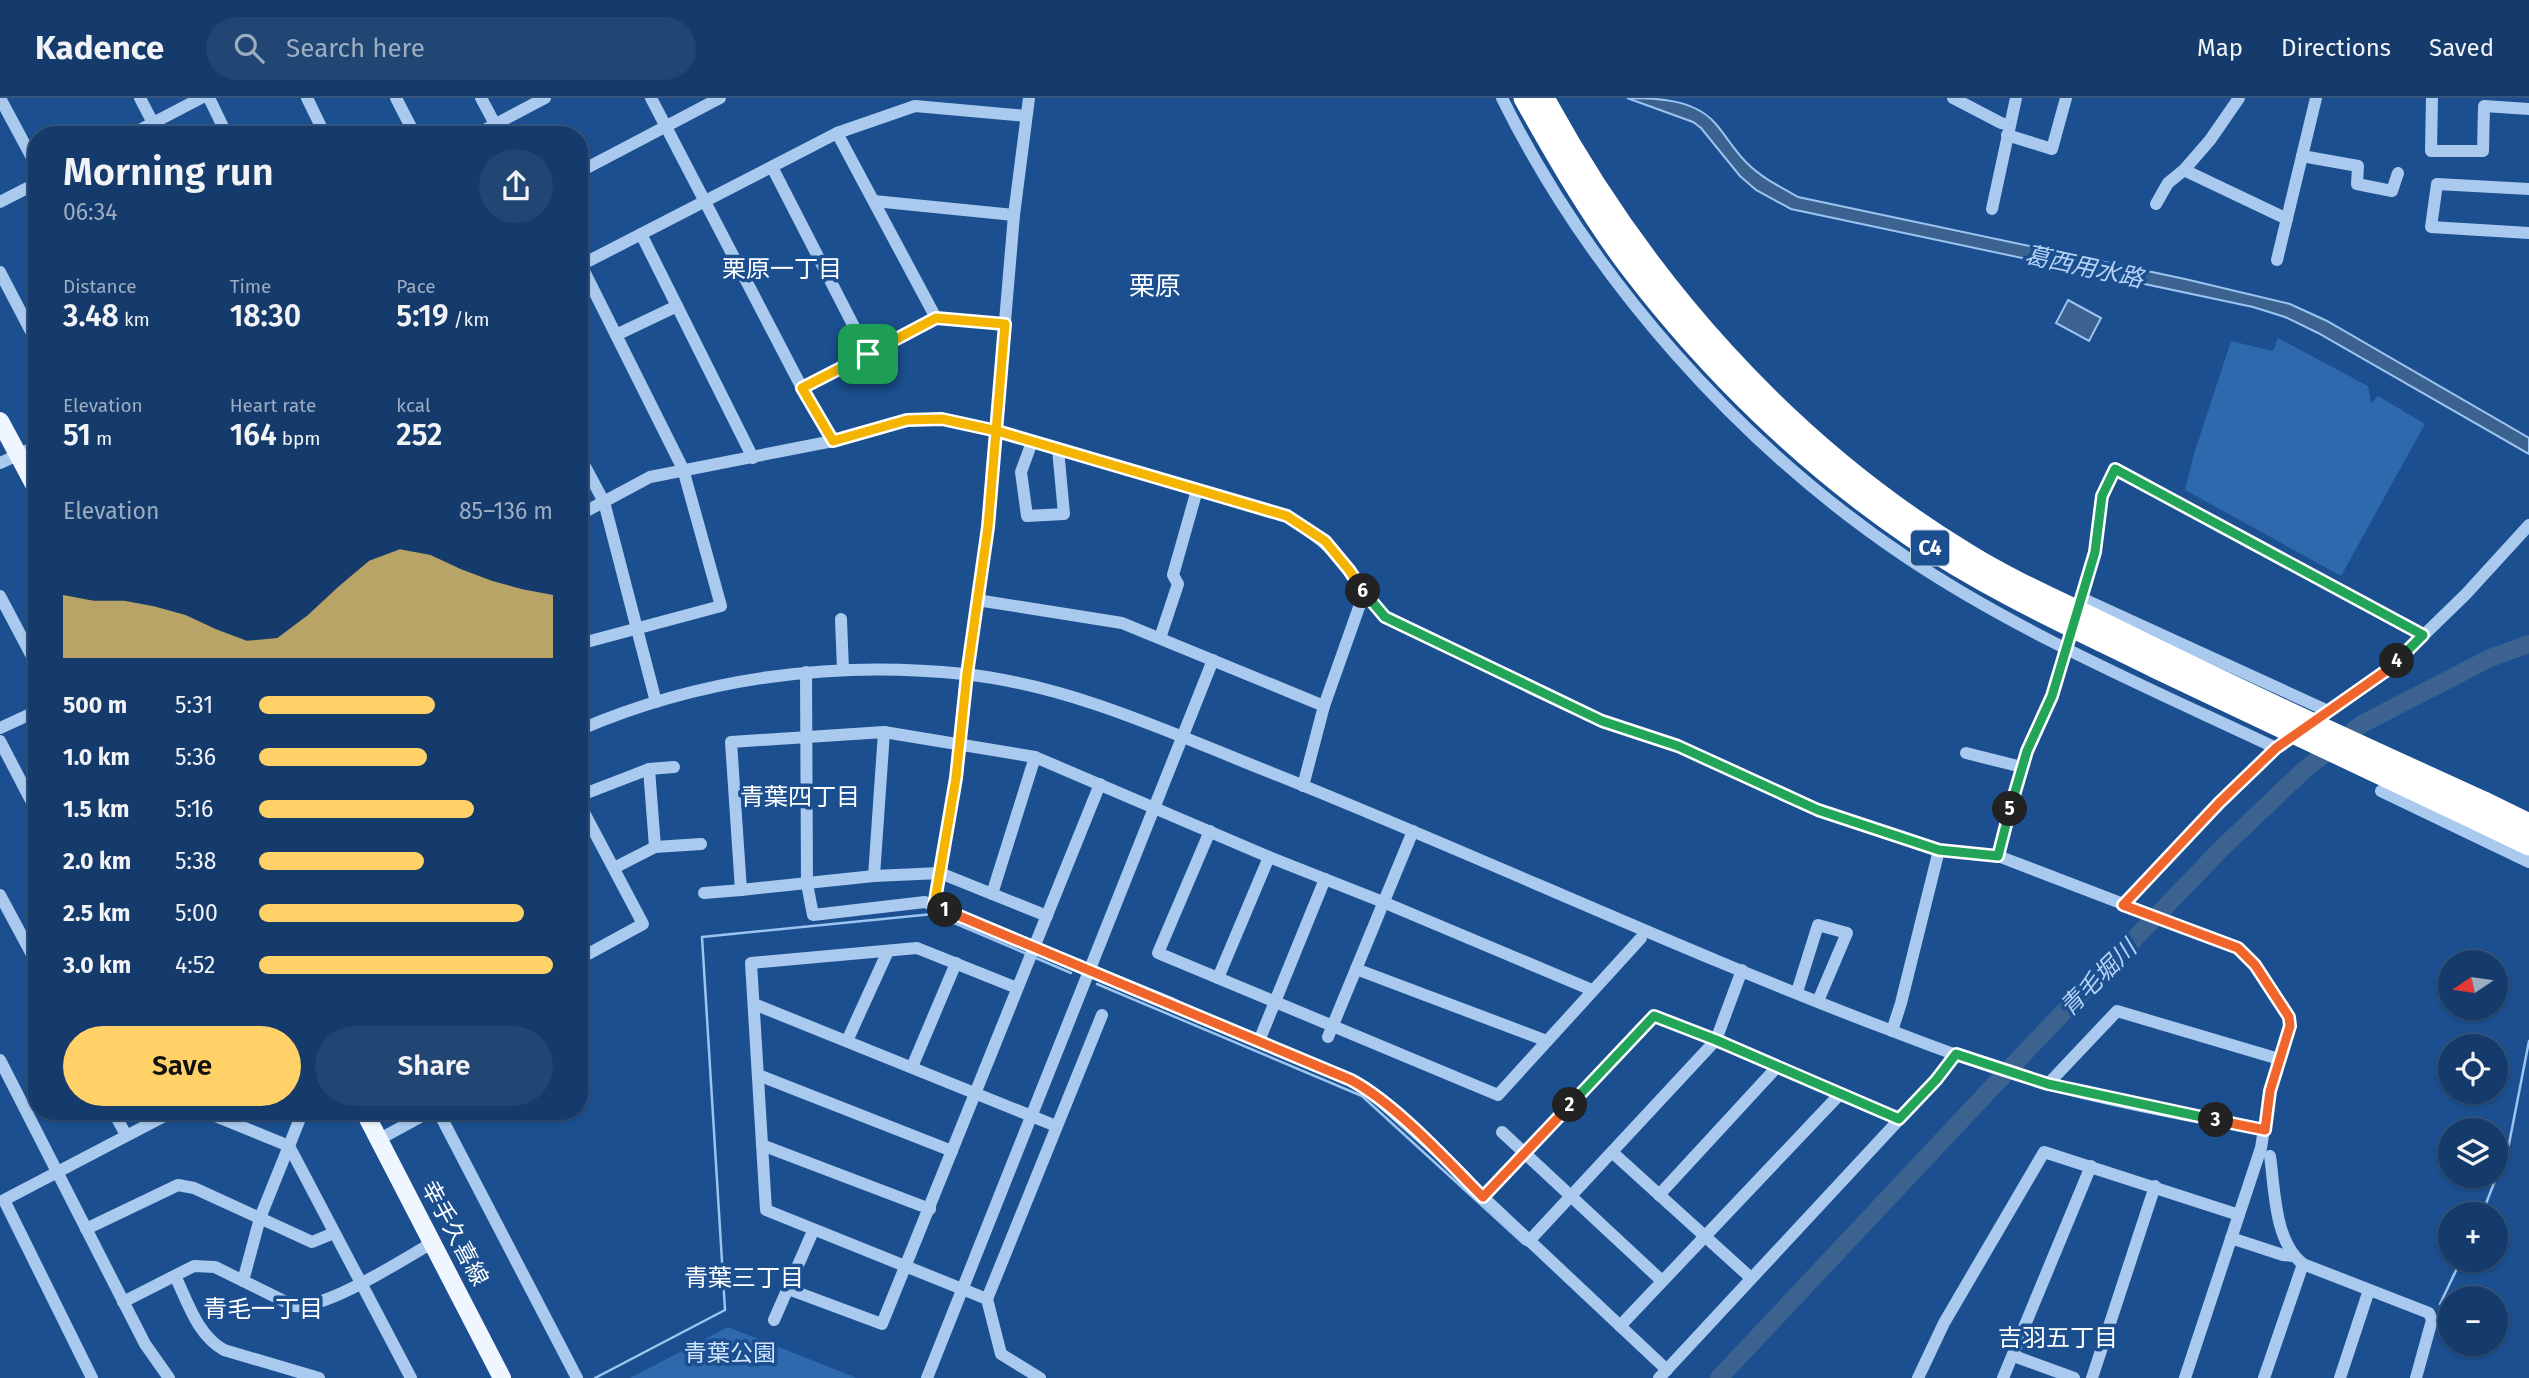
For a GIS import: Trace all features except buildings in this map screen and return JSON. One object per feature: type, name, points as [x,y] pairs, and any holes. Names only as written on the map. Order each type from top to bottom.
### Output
[{"type":"highway","name":"C4","points":[[1524,98],[1578,191],[1654,298],[1767,420],[1874,509],[1960,567],[2046,614],[2529,845]]},
{"type":"highway","name":"C4","points":[[1544,98],[1602,197],[1645,259],[1684,307],[1776,407],[1883,497],[1968,554],[2004,574],[2183,663],[2529,824]]},
{"type":"main road","points":[[0,421],[28,473]]},
{"type":"main road","name":"幸手久喜線","points":[[368,1120],[502,1378]]},
{"type":"street","points":[[0,98],[28,150]]},
{"type":"street","points":[[140,98],[153,123]]},
{"type":"street","points":[[147,126],[201,98]]},
{"type":"street","points":[[209,98],[223,126]]},
{"type":"street","points":[[307,98],[321,126]]},
{"type":"street","points":[[396,98],[410,126]]},
{"type":"street","points":[[481,98],[495,124]]},
{"type":"street","points":[[491,126],[545,98]]},
{"type":"street","points":[[651,98],[802,388],[833,441]]},
{"type":"street","points":[[588,167],[720,98]]},
{"type":"street","points":[[934,906],[960,743],[997,431],[1014,215],[1028,98]]},
{"type":"street","points":[[1502,98],[1544,174],[1603,265],[1676,354],[1731,412],[1795,471],[1888,545],[1953,587],[2066,648],[2276,748]]},
{"type":"street","points":[[1952,98],[2001,123],[2008,130],[2052,149],[2066,98]]},
{"type":"street","points":[[1992,209],[2016,98]]},
{"type":"street","points":[[2156,204],[2168,183],[2184,170],[2210,140],[2239,98]]},
{"type":"street","points":[[2277,260],[2316,98]]},
{"type":"street","points":[[2432,98],[2431,151],[2483,150],[2484,106],[2529,109]]},
{"type":"street","points":[[588,261],[837,133],[913,102],[967,104],[1026,116]]},
{"type":"street","points":[[837,133],[936,318]]},
{"type":"street","points":[[2302,156],[2358,166],[2357,184],[2392,191],[2398,173]]},
{"type":"street","points":[[772,167],[868,354]]},
{"type":"street","points":[[2184,170],[2287,219]]},
{"type":"street","points":[[2529,189],[2437,184],[2431,227],[2529,233]]},
{"type":"street","points":[[0,202],[28,188]]},
{"type":"street","points":[[874,201],[1014,215]]},
{"type":"street","points":[[641,234],[753,458]]},
{"type":"street","points":[[0,272],[28,326]]},
{"type":"street","points":[[588,281],[683,469],[721,606],[588,642]]},
{"type":"street","points":[[616,335],[677,306]]},
{"type":"street","points":[[802,388],[936,318],[1005,324]]},
{"type":"street","points":[[588,510],[650,477],[833,441],[907,420],[942,419],[997,431],[1287,516],[1325,541],[1385,617],[1602,721],[1678,746],[1818,810],[1939,850],[1998,856],[2238,948],[2255,965],[2289,1017],[2290,1026],[2270,1091],[2261,1147],[2185,1378]]},
{"type":"street","points":[[1032,442],[1021,472],[1027,516],[1065,513],[1058,449]]},
{"type":"street","points":[[0,463],[28,450]]},
{"type":"street","points":[[1998,856],[2022,767],[2052,696],[2095,552],[2102,496],[2115,469],[2423,635]]},
{"type":"street","points":[[588,481],[604,502],[656,702]]},
{"type":"street","points":[[1160,638],[1178,584],[1173,575],[1197,490]]},
{"type":"street","points":[[2125,906],[2219,803],[2276,748],[2390,668],[2466,594],[2529,524]]},
{"type":"street","points":[[1303,786],[1324,706],[1364,593]]},
{"type":"street","points":[[0,596],[28,649]]},
{"type":"street","points":[[2081,598],[2328,711]]},
{"type":"street","points":[[977,600],[1122,623],[1324,706]]},
{"type":"street","points":[[841,619],[843,670]]},
{"type":"street","points":[[927,1378],[1213,660]]},
{"type":"street","points":[[588,727],[656,702],[724,684],[806,672],[902,670],[967,674],[1057,692],[1123,713],[1303,786],[1892,1031],[2044,1083],[2265,1130]]},
{"type":"street","points":[[806,672],[807,884],[813,915],[925,902],[1365,1087],[1462,1174],[1620,1326],[1663,1374],[1936,1080],[1956,1054]]},
{"type":"street","points":[[0,728],[28,715]]},
{"type":"street","points":[[874,876],[884,732]]},
{"type":"street","points":[[741,890],[731,742],[884,732],[1035,757],[1592,990]]},
{"type":"street","points":[[0,741],[28,795]]},
{"type":"street","points":[[1966,753],[2022,767]]},
{"type":"street","points":[[992,894],[1035,757]]},
{"type":"street","points":[[588,793],[649,769],[674,767]]},
{"type":"street","points":[[649,769],[655,846]]},
{"type":"street","points":[[788,1289],[882,1324],[1100,784]]},
{"type":"street","points":[[2381,791],[2529,862]]},
{"type":"street","points":[[588,820],[643,924],[588,953]]},
{"type":"street","points":[[1210,831],[1158,953],[1276,1002],[1330,1031],[1498,1095],[1641,938]]},
{"type":"street","points":[[1330,1031],[1413,831]]},
{"type":"street","points":[[614,868],[655,846],[701,844]]},
{"type":"street","points":[[1892,1031],[1939,850]]},
{"type":"street","points":[[1218,978],[1269,857]]},
{"type":"street","points":[[704,893],[874,876],[940,873],[1047,916]]},
{"type":"street","points":[[1259,1041],[1325,879]]},
{"type":"street","points":[[0,895],[28,947]]},
{"type":"street","points":[[1797,992],[1818,925],[1847,933],[1818,1001]]},
{"type":"street","points":[[0,927],[16,927]]},
{"type":"street","points":[[987,1299],[766,1210],[751,962],[917,948],[1017,988]]},
{"type":"street","points":[[847,1041],[888,951]]},
{"type":"street","points":[[912,1067],[956,963]]},
{"type":"street","points":[[1356,969],[1547,1041]]},
{"type":"street","points":[[1530,1241],[1716,1040],[1742,970]]},
{"type":"street","points":[[754,1004],[1056,1126]]},
{"type":"street","points":[[2044,1083],[2117,1011],[2279,1059]]},
{"type":"street","points":[[1040,1378],[1001,1354],[987,1299],[1102,1015]]},
{"type":"street","points":[[1483,1197],[1654,1016],[1899,1119]]},
{"type":"street","points":[[0,1060],[6,1086],[57,1172],[154,1360],[169,1378]]},
{"type":"street","points":[[1659,1195],[1777,1067]]},
{"type":"street","points":[[758,1075],[952,1151]]},
{"type":"street","points":[[1620,1326],[1840,1094]]},
{"type":"street","points":[[118,1120],[126,1135]]},
{"type":"street","points":[[92,1378],[4,1200],[156,1120]]},
{"type":"street","points":[[225,1120],[289,1146],[411,1378]]},
{"type":"street","points":[[243,1281],[260,1218],[299,1120]]},
{"type":"street","points":[[378,1140],[415,1120]]},
{"type":"street","points":[[443,1120],[577,1378]]},
{"type":"street","points":[[1502,1132],[1662,1281]]},
{"type":"street","points":[[762,1145],[929,1209]]},
{"type":"street","points":[[1612,1152],[1751,1278]]},
{"type":"street","points":[[1918,1378],[1944,1323],[2044,1152],[2239,1215]]},
{"type":"street","points":[[2264,1378],[2298,1260],[2278,1217],[2270,1156]]},
{"type":"street","points":[[2003,1378],[2091,1166]]},
{"type":"street","points":[[86,1229],[178,1185],[194,1188],[312,1242],[334,1233]]},
{"type":"street","points":[[2092,1378],[2155,1186]]},
{"type":"street","points":[[774,1320],[813,1231]]},
{"type":"street","points":[[2231,1238],[2298,1260],[2430,1313],[2432,1320],[2416,1378]]},
{"type":"street","points":[[123,1302],[194,1266],[204,1265],[215,1267],[294,1306],[306,1307],[360,1282],[432,1243]]},
{"type":"street","points":[[175,1276],[203,1333],[213,1344],[284,1373],[319,1378]]},
{"type":"street","points":[[2340,1378],[2369,1290]]},
{"type":"street","points":[[2014,1356],[2074,1378]]},
{"type":"green space","points":[[2278,338],[2368,386],[2371,403],[2378,396],[2425,424],[2341,576],[2185,490],[2231,341],[2273,351]]},
{"type":"green space","name":"青葉公園","points":[[728,1327],[857,1378],[630,1378]]},
{"type":"water","name":"葛西用水路","points":[[1627,98],[1674,101],[1705,114],[1753,169],[1798,197],[2185,279],[2290,304],[2327,321],[2529,438],[2529,454],[2318,333],[2285,317],[2253,307],[1791,209],[1756,190],[1740,176],[1693,122]]},
{"type":"water","points":[[2068,300],[2101,318],[2089,341],[2056,323]]},
{"type":"waterway","name":"青毛堀川","points":[[1719,1378],[2031,1046],[2223,847],[2303,771],[2362,724],[2490,658],[2529,644]]},
{"type":"waterway","points":[[595,1378],[725,1310],[702,937],[933,914],[1027,954]]},
{"type":"waterway","points":[[1036,958],[1071,973]]},
{"type":"waterway","points":[[1097,984],[1362,1096],[1524,1244]]},
{"type":"waterway","points":[[2487,1202],[2509,1144],[2529,1041]]},
{"type":"waterway","points":[[2449,1286],[2455,1272]]},
{"type":"district","name":"栗原一丁目","points":[[782,269]]},
{"type":"district","name":"栗原","points":[[1155,286]]},
{"type":"district","name":"青葉四丁目","points":[[800,797]]},
{"type":"district","name":"青葉三丁目","points":[[744,1278]]},
{"type":"district","name":"青毛一丁目","points":[[263,1309]]},
{"type":"district","name":"吉羽五丁目","points":[[2058,1338]]},
{"type":"route","points":[[868,354],[802,388],[833,441],[907,420],[942,419],[997,431],[1287,516],[1325,541],[1374,607],[1385,617],[1602,721],[1678,746],[1818,810],[1939,850],[1998,856],[2027,751],[2052,696],[2095,552],[2102,496],[2115,469],[2423,635],[2390,668],[2276,748],[2219,803],[2123,905],[2238,948],[2255,965],[2289,1017],[2290,1026],[2270,1091],[2265,1130],[2048,1084],[1956,1054],[1936,1080],[1899,1119],[1654,1016],[1483,1197],[1462,1174],[1365,1087],[1171,1003],[934,906],[956,778],[967,674],[988,527],[997,431],[1005,324],[936,318],[868,354]]}]
